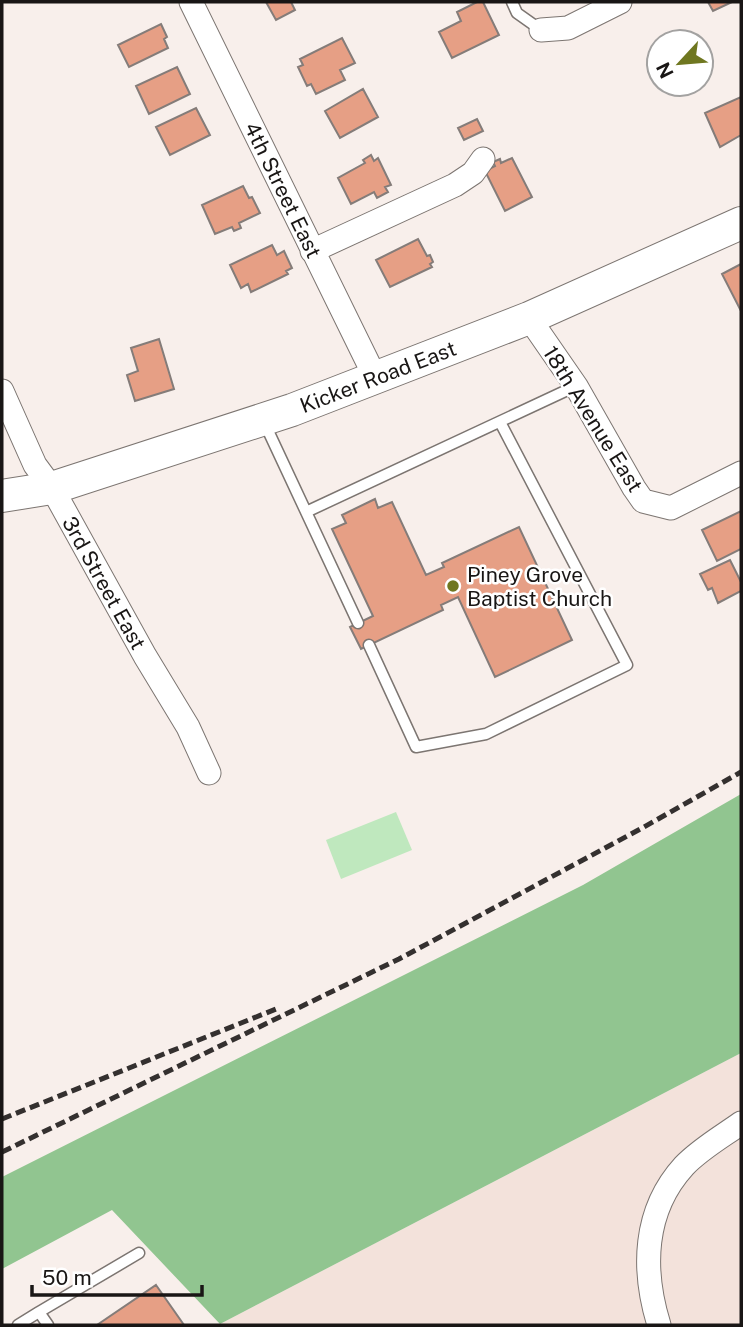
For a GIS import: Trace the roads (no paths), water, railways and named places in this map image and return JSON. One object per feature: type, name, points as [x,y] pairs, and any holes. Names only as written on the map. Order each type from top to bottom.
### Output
[{"type":"main road","name":"Kicker Road East","points":[[2,496],[52,488],[263,420],[376,379],[530,318],[741,223]]},
{"type":"street","name":"4th Street East","points":[[191,2],[376,379]]},
{"type":"street","points":[[541,30],[568,28],[620,2]]},
{"type":"street","points":[[312,251],[455,185],[472,173],[483,159]]},
{"type":"street","name":"18th Avenue East","points":[[530,318],[576,386],[643,500],[671,508],[741,472]]},
{"type":"street","name":"3rd Street East","points":[[2,391],[35,466],[52,488],[145,656],[188,727],[209,773]]},
{"type":"street","points":[[659,1325],[651,1296],[648,1268],[649,1240],[655,1212],[685,1166],[741,1123]]},
{"type":"lane","points":[[512,2],[517,13],[541,30]]},
{"type":"lane","points":[[306,512],[576,386]]},
{"type":"lane","points":[[263,420],[358,623]]},
{"type":"lane","points":[[369,645],[416,747],[485,734],[627,665],[500,422]]},
{"type":"lane","points":[[18,1325],[139,1253]]},
{"type":"lane","points":[[39,1312],[48,1325]]},
{"type":"railway","points":[[2,1152],[399,959],[741,772]]},
{"type":"railway","points":[[2,1119],[276,1009]]},
{"type":"place","name":"Piney Grove Baptist Church","points":[[453,586]]}]
